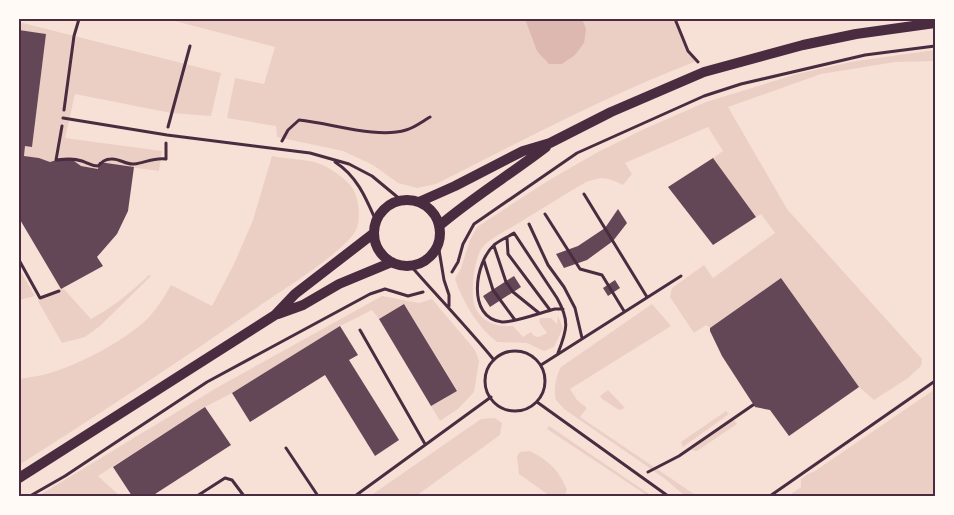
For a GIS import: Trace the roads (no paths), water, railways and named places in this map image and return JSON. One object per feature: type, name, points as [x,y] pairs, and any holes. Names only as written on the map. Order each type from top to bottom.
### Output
[{"type":"main road","points":[[419,202],[455,186],[522,151],[550,143],[611,112],[704,72],[803,44],[856,34],[935,23]]},
{"type":"main road","points":[[440,226],[467,203],[528,161],[550,143]]},
{"type":"main road","points":[[401,200],[419,202],[428,207],[436,216],[440,226],[438,244],[434,252],[427,259],[419,263],[401,265],[392,262],[379,250],[374,233],[376,221],[390,204],[401,200]]},
{"type":"main road","points":[[19,478],[275,315],[295,294],[374,233]]},
{"type":"main road","points":[[275,315],[303,306],[339,284],[392,262]]},
{"type":"lane","points":[[63,118],[167,135],[279,148],[330,158],[349,164],[372,176],[401,200]]},
{"type":"lane","points":[[330,158],[344,167],[354,178],[363,192],[376,221]]},
{"type":"lane","points":[[584,194],[647,297]]},
{"type":"lane","points":[[545,214],[580,269],[602,275],[624,311]]},
{"type":"lane","points":[[529,224],[548,265],[576,308],[582,338]]},
{"type":"lane","points":[[558,353],[567,329],[563,309],[514,233],[494,245],[483,260],[477,280],[476,293],[481,306],[488,316],[502,322],[551,310],[563,309]]},
{"type":"lane","points":[[507,237],[508,254],[551,310]]},
{"type":"lane","points":[[438,244],[444,280],[449,296],[449,307]]},
{"type":"lane","points":[[494,245],[506,282],[513,292],[539,313]]},
{"type":"lane","points":[[483,260],[493,290],[515,320]]},
{"type":"lane","points":[[410,265],[494,360]]},
{"type":"lane","points":[[541,365],[681,276]]},
{"type":"lane","points":[[360,330],[425,444]]},
{"type":"lane","points":[[516,351],[530,355],[541,365],[545,374],[543,394],[529,408],[509,410],[500,407],[490,397],[485,382],[486,373],[494,360],[506,352],[516,351]]},
{"type":"lane","points":[[770,496],[935,381]]},
{"type":"lane","points":[[355,496],[490,397]]},
{"type":"lane","points":[[537,402],[668,496]]},
{"type":"lane","points":[[286,448],[318,496]]},
{"type":"lane","points":[[197,496],[225,478],[232,480],[244,496]]}]
